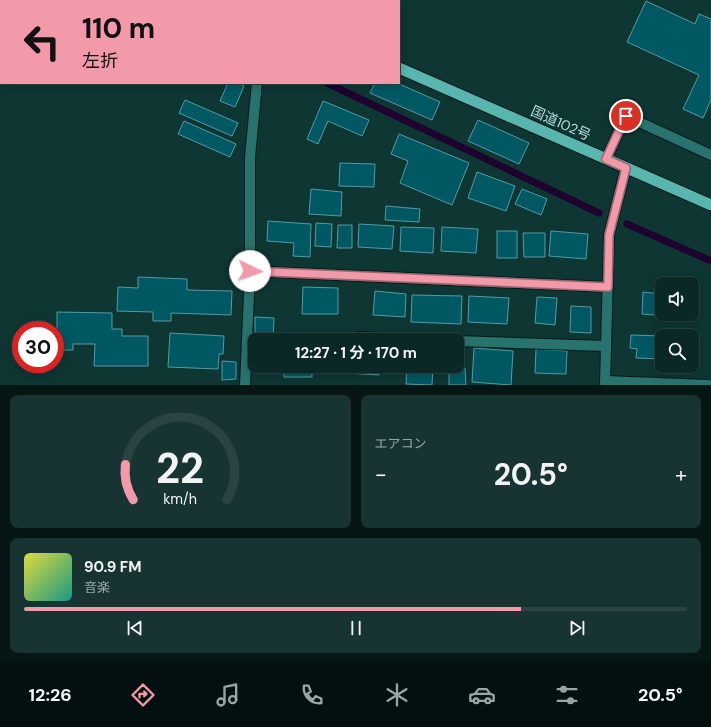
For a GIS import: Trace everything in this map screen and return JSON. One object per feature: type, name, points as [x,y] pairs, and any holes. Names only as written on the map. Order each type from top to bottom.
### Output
[{"type":"highway","name":"国道102号","points":[[400,68],[626,168],[710,202]]},
{"type":"street","points":[[245,385],[250,271],[250,157],[257,84]]},
{"type":"street","points":[[606,159],[626,116],[711,155]]},
{"type":"street","points":[[626,168],[609,235],[605,383],[708,385]]},
{"type":"street","points":[[250,271],[608,287]]},
{"type":"street","points":[[464,341],[606,346]]},
{"type":"building","points":[[646,1],[695,24],[699,14],[711,19],[711,100],[703,118],[683,109],[699,75],[627,42]]},
{"type":"building","points":[[228,84],[240,84],[244,86],[235,107],[220,101]]},
{"type":"building","points":[[374,84],[399,84],[440,102],[432,120],[370,93]]},
{"type":"building","points":[[185,100],[238,123],[232,136],[179,113]]},
{"type":"building","points":[[323,101],[369,120],[362,136],[328,121],[318,144],[307,139]]},
{"type":"building","points":[[478,120],[529,143],[519,164],[468,141]]},
{"type":"building","points":[[184,121],[236,144],[230,157],[178,134]]},
{"type":"building","points":[[399,134],[469,163],[452,205],[400,183],[408,161],[391,154]]},
{"type":"building","points":[[340,163],[375,164],[374,187],[339,186]]},
{"type":"building","points":[[477,172],[515,186],[506,211],[468,198]]},
{"type":"building","points":[[311,189],[342,192],[341,216],[309,214]]},
{"type":"building","points":[[522,189],[547,199],[541,215],[515,204]]},
{"type":"building","points":[[386,206],[420,209],[419,222],[385,220]]},
{"type":"building","points":[[268,221],[311,224],[310,257],[293,256],[294,243],[267,241]]},
{"type":"building","points":[[316,223],[332,224],[331,247],[315,246]]},
{"type":"building","points":[[359,224],[394,226],[392,249],[358,247]]},
{"type":"building","points":[[338,225],[352,225],[352,248],[337,248]]},
{"type":"building","points":[[401,227],[434,228],[433,253],[400,251]]},
{"type":"building","points":[[442,227],[478,229],[476,253],[441,251]]},
{"type":"building","points":[[497,231],[517,231],[517,258],[497,258]]},
{"type":"building","points":[[551,231],[588,234],[586,259],[549,256]]},
{"type":"building","points":[[523,233],[545,233],[545,257],[524,257]]},
{"type":"building","points":[[138,277],[187,279],[187,290],[232,291],[231,315],[171,313],[171,321],[153,321],[153,312],[117,311],[118,287],[138,288]]},
{"type":"building","points":[[303,287],[338,288],[338,314],[302,314]]},
{"type":"building","points":[[375,291],[406,294],[405,317],[373,315]]},
{"type":"building","points":[[643,292],[655,293],[655,315],[642,314]]},
{"type":"building","points":[[412,295],[462,296],[461,324],[411,322]]},
{"type":"building","points":[[469,296],[509,298],[507,324],[468,322]]},
{"type":"building","points":[[537,297],[557,298],[555,325],[535,323]]},
{"type":"building","points":[[571,306],[591,307],[591,333],[570,332]]},
{"type":"building","points":[[57,312],[112,313],[112,329],[122,329],[122,336],[148,336],[148,366],[94,366],[95,344],[73,344],[73,350],[64,350],[64,321],[57,321]]},
{"type":"building","points":[[255,317],[274,318],[273,333],[255,333]]},
{"type":"building","points":[[170,333],[224,336],[223,354],[219,354],[218,369],[168,367]]},
{"type":"building","points":[[631,335],[655,336],[655,359],[636,358],[637,349],[630,348]]},
{"type":"building","points":[[474,348],[513,351],[511,385],[472,382]]},
{"type":"building","points":[[536,349],[567,351],[566,374],[535,373]]},
{"type":"building","points":[[222,361],[236,362],[236,379],[222,380]]},
{"type":"building","points":[[465,368],[466,385],[449,385],[449,373],[464,373]]},
{"type":"building","points":[[284,373],[312,373],[312,377],[284,377]]},
{"type":"building","points":[[347,373],[379,373],[379,375]]},
{"type":"building","points":[[407,373],[433,373],[432,385],[406,384]]},
{"type":"waterway","points":[[329,84],[599,213]]},
{"type":"waterway","points":[[627,224],[711,261]]},
{"type":"route","points":[[250,271],[608,287],[609,235],[626,168],[606,159],[626,116]]}]
